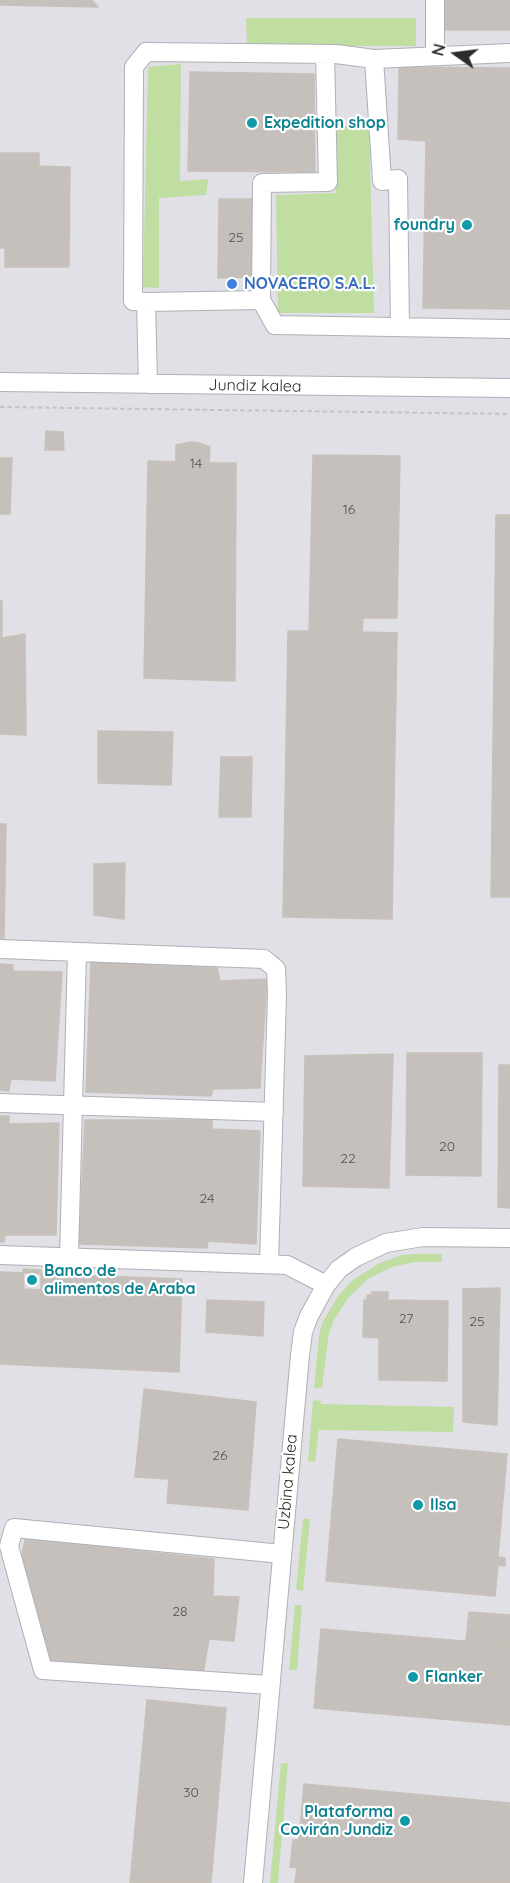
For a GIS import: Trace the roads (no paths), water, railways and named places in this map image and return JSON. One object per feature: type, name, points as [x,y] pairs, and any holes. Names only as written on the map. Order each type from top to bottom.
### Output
[{"type":"street","points":[[435,0],[435,56]]},
{"type":"street","points":[[261,300],[133,301],[134,67],[146,52],[324,54],[374,59],[510,53]]},
{"type":"street","points":[[324,54],[328,182],[262,183],[261,300],[275,325],[510,329]]},
{"type":"street","points":[[374,59],[382,181],[398,179],[400,327]]},
{"type":"street","points":[[146,302],[148,384]]},
{"type":"street","name":"Jundiz kalea","points":[[0,382],[510,388]]},
{"type":"street","points":[[0,949],[264,959],[276,969],[269,1264]]},
{"type":"street","points":[[69,1257],[77,952]]},
{"type":"street","points":[[0,1103],[274,1112]]},
{"type":"street","name":"Uzbina kalea","points":[[253,1883],[303,1332],[309,1316],[326,1285],[339,1269],[356,1257],[386,1243],[423,1237],[510,1238]]},
{"type":"street","points":[[0,1255],[287,1265],[326,1285]]},
{"type":"street","points":[[270,1685],[44,1670],[9,1546],[14,1528],[282,1554]]},
{"type":"place","name":"Expedition shop","points":[[252,123]]},
{"type":"place","name":"foundry","points":[[467,225]]},
{"type":"place","name":"NOVACERO S.A.L.","points":[[232,284]]},
{"type":"place","name":"Banco de alimentos de Araba","points":[[32,1280]]},
{"type":"place","name":"Ilsa","points":[[418,1505]]},
{"type":"place","name":"Flanker","points":[[413,1677]]},
{"type":"place","name":"Plataforma Covirán Jundiz","points":[[405,1821]]}]
